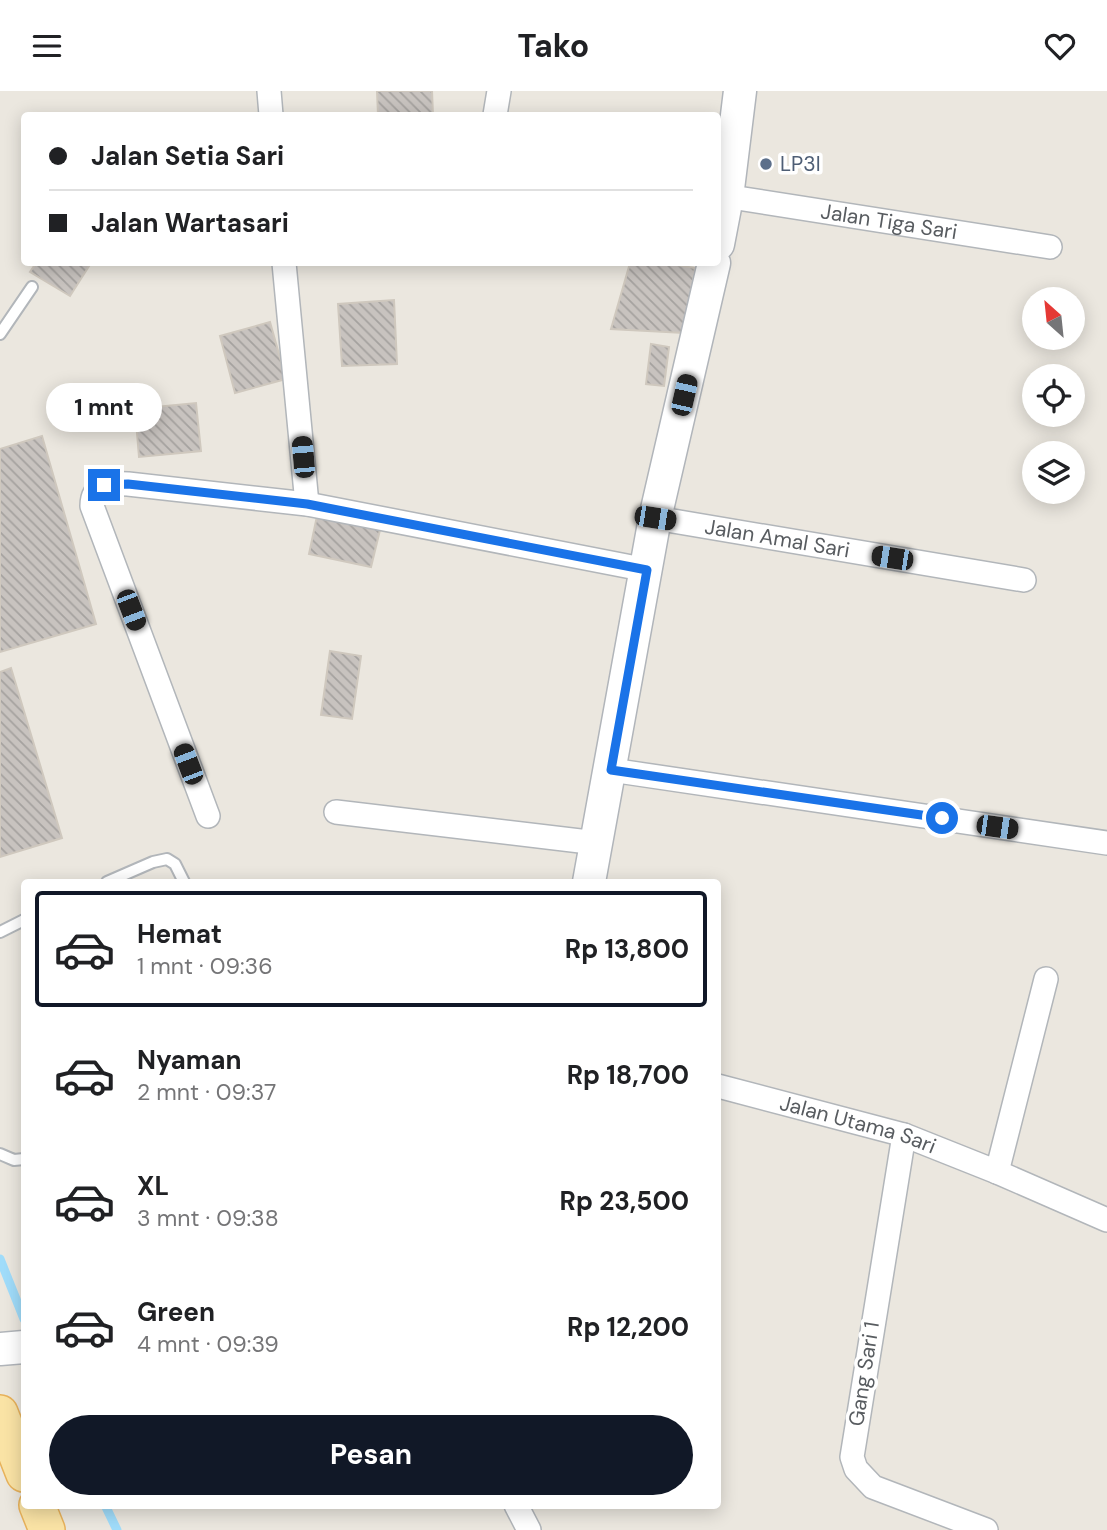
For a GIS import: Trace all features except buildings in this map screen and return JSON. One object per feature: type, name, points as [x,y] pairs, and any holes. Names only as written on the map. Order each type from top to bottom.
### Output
[{"type":"main road","points":[[0,1413],[21,1466]]},
{"type":"main road","points":[[39,1509],[47,1530]]},
{"type":"street","points":[[269,91],[271,112]]},
{"type":"street","points":[[496,112],[499,91]]},
{"type":"street","points":[[722,196],[740,91]]},
{"type":"street","name":"Jalan Tiga Sari","points":[[722,196],[1050,247]]},
{"type":"street","points":[[284,266],[307,504]]},
{"type":"street","points":[[590,879],[655,518],[713,266]]},
{"type":"street","points":[[208,815],[92,501],[101,487],[114,483],[307,504],[647,570]]},
{"type":"street","name":"Jalan Amal Sari","points":[[655,518],[1024,580]]},
{"type":"street","points":[[611,770],[1107,843]]},
{"type":"street","points":[[336,812],[597,843]]},
{"type":"street","points":[[997,1172],[1046,979]]},
{"type":"street","name":"Jalan Utama Sari","points":[[721,1088],[904,1135],[1107,1220]]},
{"type":"street","name":"Gang Sari 1","points":[[904,1135],[852,1457],[856,1469],[873,1487],[986,1530]]},
{"type":"street","points":[[0,1349],[21,1347]]},
{"type":"street","points":[[518,1509],[529,1530]]},
{"type":"lane","points":[[0,334],[32,287]]},
{"type":"lane","points":[[0,311],[12,317]]},
{"type":"lane","points":[[114,879],[153,862],[167,859],[175,864],[182,879]]},
{"type":"lane","points":[[0,932],[21,922]]},
{"type":"lane","points":[[0,1154],[14,1160],[21,1159]]},
{"type":"waterway","points":[[0,1259],[21,1312]]},
{"type":"waterway","points":[[107,1509],[117,1530]]},
{"type":"place","name":"LP3I","points":[[766,164]]},
{"type":"route","points":[[104,485],[128,484],[307,504],[647,570],[611,770],[942,818]]}]
